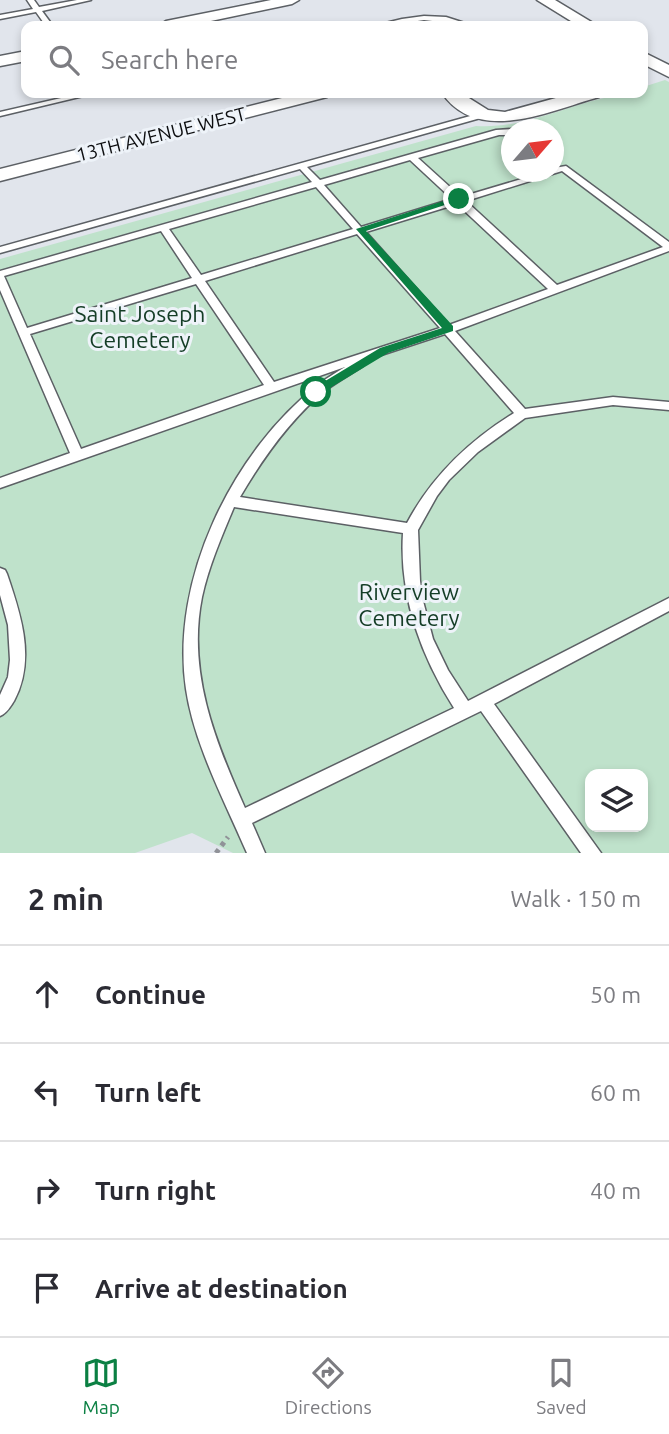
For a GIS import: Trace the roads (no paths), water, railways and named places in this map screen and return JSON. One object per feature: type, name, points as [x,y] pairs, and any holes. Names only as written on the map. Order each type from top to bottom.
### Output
[{"type":"street","points":[[190,21],[292,0]]},
{"type":"street","points":[[544,0],[581,21]]},
{"type":"street","points":[[0,61],[21,57]]},
{"type":"street","points":[[648,60],[668,71]]},
{"type":"street","points":[[648,77],[668,71]]},
{"type":"street","name":"13TH AVENUE WEST","points":[[0,175],[301,98]]},
{"type":"street","points":[[457,98],[481,115],[505,117],[569,98]]},
{"type":"lane","points":[[30,0],[46,21]]},
{"type":"lane","points":[[0,17],[88,0]]},
{"type":"lane","points":[[406,21],[429,17],[446,17],[457,21]]},
{"type":"lane","points":[[0,114],[70,98]]},
{"type":"lane","points":[[0,250],[481,115]]},
{"type":"lane","points":[[78,456],[0,276],[501,132]]},
{"type":"lane","points":[[412,157],[556,290]]},
{"type":"lane","points":[[302,166],[523,414]]},
{"type":"lane","points":[[564,175],[669,247]]},
{"type":"lane","points":[[25,332],[516,182]]},
{"type":"lane","points":[[164,228],[271,387]]},
{"type":"lane","points":[[0,483],[271,387],[449,329],[669,247]]},
{"type":"lane","points":[[256,853],[204,730],[193,688],[190,645],[195,592],[211,541],[252,463],[316,392],[384,350]]},
{"type":"lane","points":[[465,711],[435,666],[412,598],[411,529],[444,477],[488,434],[523,414],[613,401],[669,406]]},
{"type":"lane","points":[[231,502],[411,529]]},
{"type":"lane","points":[[0,574],[13,611],[21,657],[10,696],[0,709]]},
{"type":"lane","points":[[241,819],[465,711],[669,604]]},
{"type":"lane","points":[[483,701],[592,853]]},
{"type":"park label","name":"Saint Joseph Cemetery","points":[[140,326]]},
{"type":"park label","name":"Riverview Cemetery","points":[[409,604]]}]
